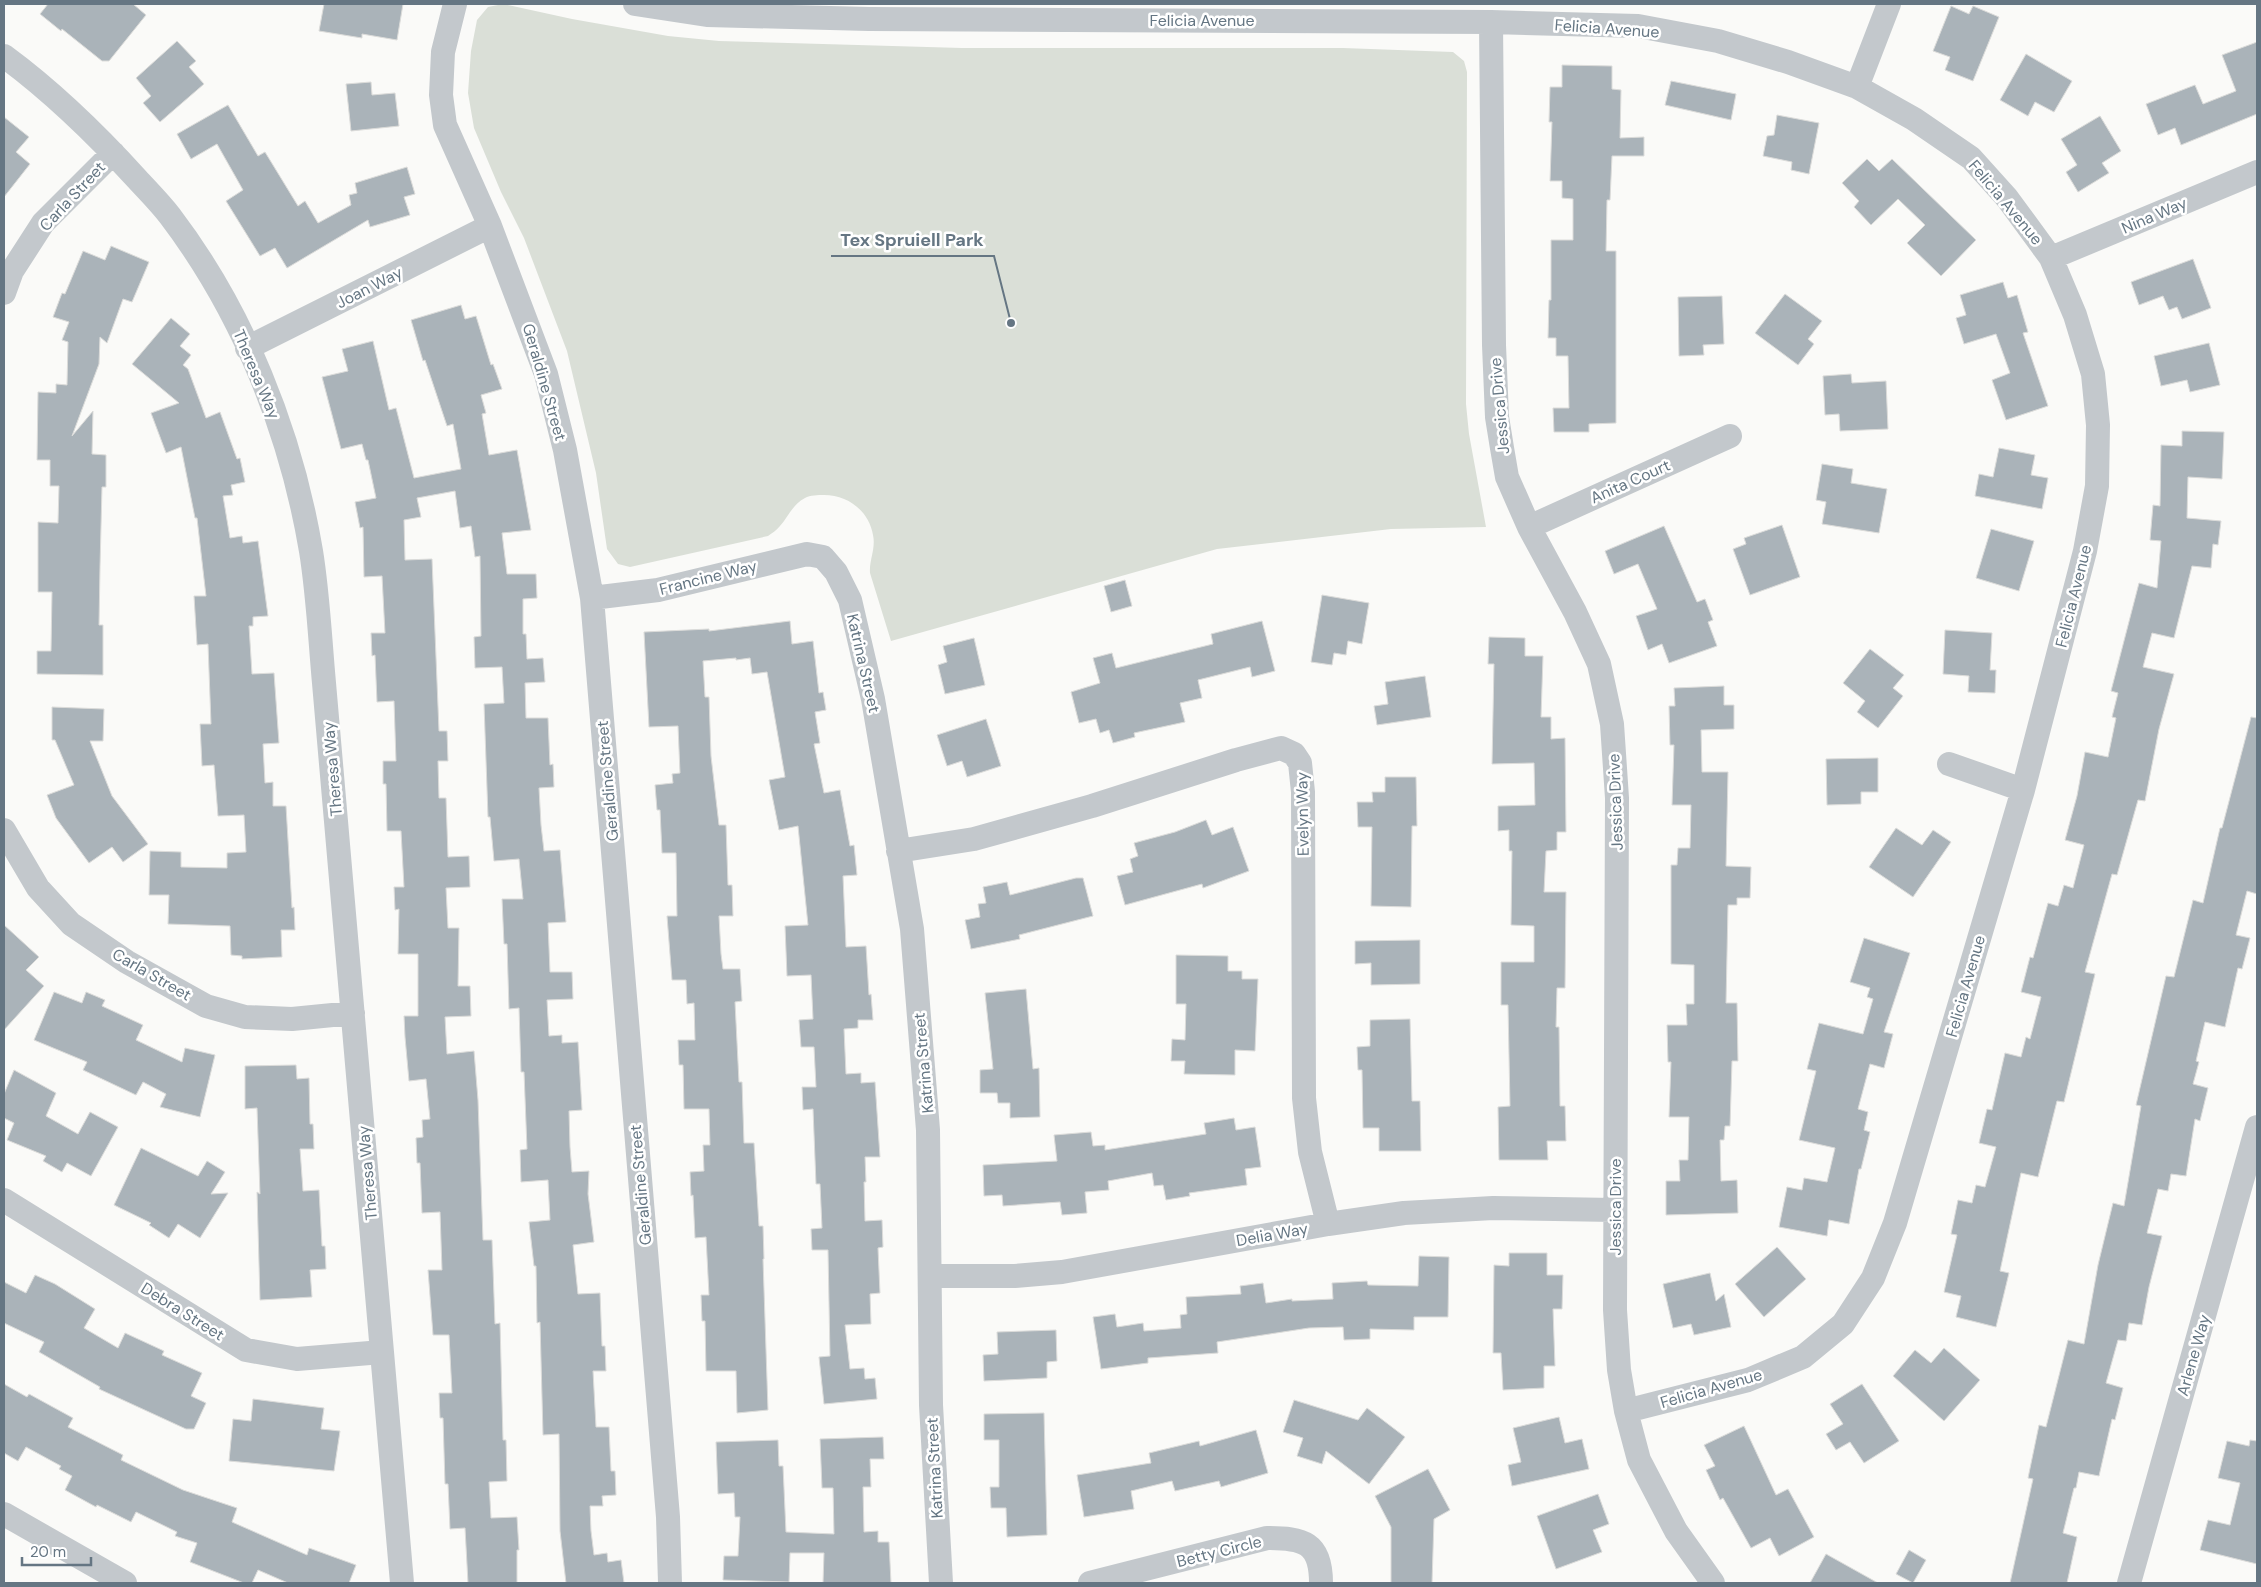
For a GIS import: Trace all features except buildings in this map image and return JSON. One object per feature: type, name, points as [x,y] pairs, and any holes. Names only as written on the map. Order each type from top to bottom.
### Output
[{"type":"street","name":"Geraldine Street","points":[[455,4],[443,52],[441,95],[445,126],[490,226],[546,374],[565,450],[592,598],[668,1517],[670,1583]]},
{"type":"street","name":"Felicia Avenue","points":[[635,4],[707,15],[869,19],[1313,12],[1491,22],[1638,26],[1718,41],[1788,62],[1857,87],[1914,119],[1970,158],[2007,198],[2051,258],[2075,314],[2093,374],[2098,425],[2097,486],[2085,551],[2023,790],[1895,1223],[1873,1278],[1843,1324],[1803,1357],[1748,1380],[1626,1411]]},
{"type":"street","points":[[1857,87],[1889,4]]},
{"type":"street","name":"Jessica Drive","points":[[1491,22],[1494,345],[1497,417],[1507,477],[1529,527],[1575,612],[1598,664],[1612,724],[1617,798],[1615,1210],[1616,1320],[1619,1370],[1626,1411],[1639,1460],[1676,1531],[1713,1583]]},
{"type":"street","name":"Theresa Way","points":[[4,56],[38,81],[113,153],[170,216],[219,291],[247,348],[273,406],[298,489],[311,552],[402,1583]]},
{"type":"street","name":"Carla Street","points":[[4,293],[12,271],[43,223],[113,153]]},
{"type":"street","name":"Nina Way","points":[[2051,258],[2257,172]]},
{"type":"street","name":"Joan Way","points":[[247,348],[490,226]]},
{"type":"street","name":"Anita Court","points":[[1529,527],[1730,436]]},
{"type":"street","name":"Francine Way","points":[[592,598],[658,590],[807,554],[823,557]]},
{"type":"street","name":"Katrina Street","points":[[823,557],[836,572],[850,600],[874,700],[912,929],[928,1130],[931,1405],[941,1583]]},
{"type":"street","name":"Evelyn Way","points":[[898,852],[974,839],[1092,806],[1236,760],[1281,748],[1294,754],[1300,763],[1303,792],[1304,1098],[1310,1152],[1328,1224]]},
{"type":"street","points":[[1949,764],[2023,790]]},
{"type":"street","name":"Carla Street","points":[[4,830],[38,888],[71,924],[127,962],[206,1006],[245,1017],[292,1019],[353,1012]]},
{"type":"street","name":"Arlene Way","points":[[2130,1583],[2257,1126]]},
{"type":"street","name":"Debra Street","points":[[4,1200],[246,1350],[297,1359],[382,1352]]},
{"type":"street","name":"Delia Way","points":[[930,1276],[1015,1276],[1062,1272],[1328,1224],[1404,1213],[1493,1208],[1615,1210]]},
{"type":"street","points":[[4,1514],[125,1583]]},
{"type":"street","name":"Betty Circle","points":[[1090,1583],[1267,1538],[1289,1538],[1307,1543],[1314,1552],[1321,1583]]},
{"type":"shaded area","points":[[503,4],[572,19],[668,36],[719,41],[962,48],[1343,48],[1453,52],[1464,61],[1467,72],[1466,404],[1469,434],[1486,527],[1391,529],[1217,549],[891,641],[870,573],[874,545],[871,526],[856,506],[841,498],[822,495],[805,498],[794,507],[779,527],[768,536],[630,567],[618,564],[607,549],[596,473],[567,351],[524,238],[501,192],[474,128],[468,93],[471,51],[477,20],[488,7]]},
{"type":"place","name":"Tex Spruiell Park","points":[[1011,323]]}]
